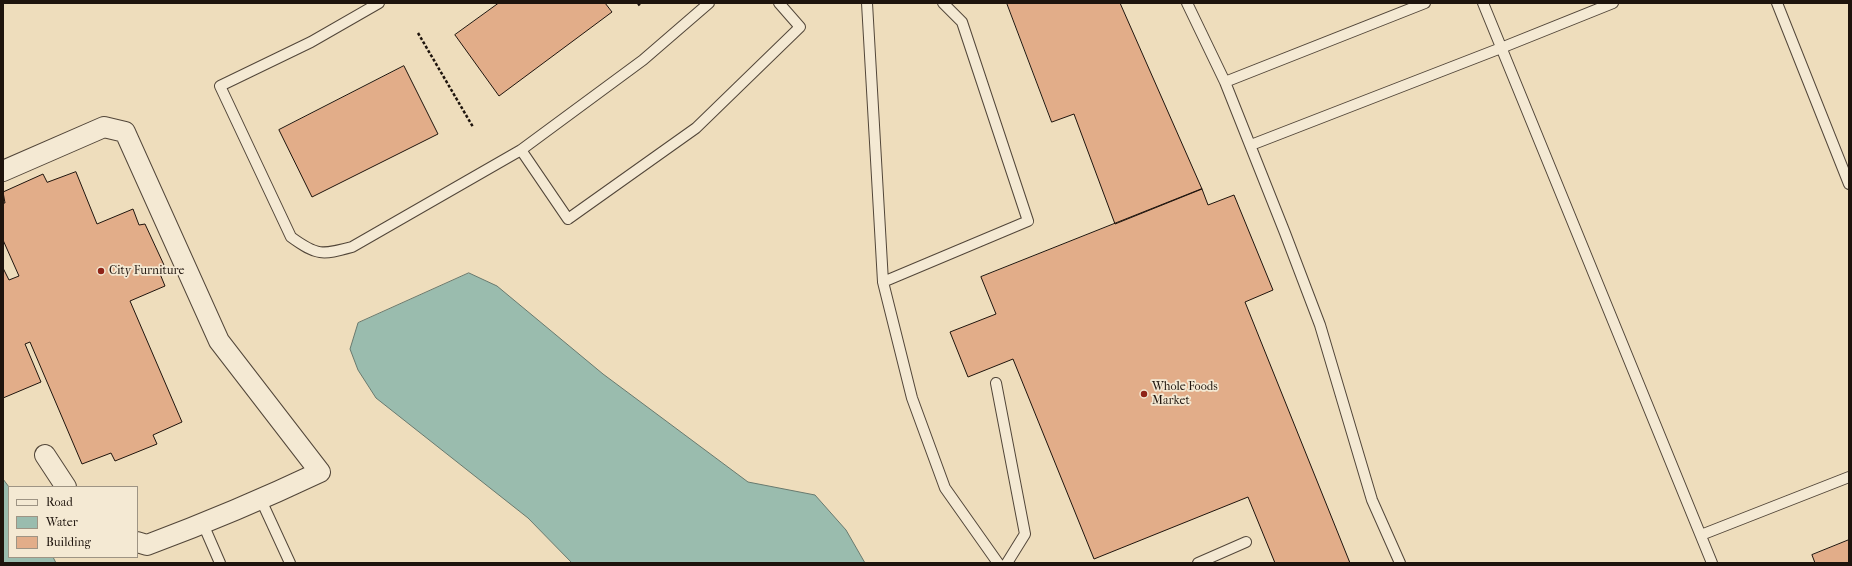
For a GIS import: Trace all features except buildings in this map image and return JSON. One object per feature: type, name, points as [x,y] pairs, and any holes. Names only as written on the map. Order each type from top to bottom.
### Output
[{"type":"street","points":[[3,171],[104,126],[125,132],[219,341],[320,472],[262,500],[203,524],[147,544],[138,542]]},
{"type":"street","points":[[45,455],[65,486]]},
{"type":"lane","points":[[379,3],[311,42],[220,86],[291,237],[308,250],[328,253],[352,247],[521,150],[644,60],[710,3]]},
{"type":"lane","points":[[521,150],[568,219],[696,128],[800,27],[779,3]]},
{"type":"lane","points":[[867,3],[883,282],[912,398],[945,488],[998,563]]},
{"type":"lane","points":[[883,282],[1028,221],[962,22],[943,3]]},
{"type":"lane","points":[[1187,3],[1225,82],[1251,145],[1320,325],[1372,500],[1400,563]]},
{"type":"lane","points":[[1225,82],[1425,3]]},
{"type":"lane","points":[[1482,3],[1712,563]]},
{"type":"lane","points":[[1251,145],[1613,3]]},
{"type":"lane","points":[[1777,3],[1849,184]]},
{"type":"lane","points":[[996,383],[1025,534],[1008,563]]},
{"type":"lane","points":[[1700,535],[1849,477]]},
{"type":"lane","points":[[262,500],[290,563]]},
{"type":"lane","points":[[203,524],[220,563]]},
{"type":"lane","points":[[1198,563],[1246,542]]},
{"type":"path","points":[[418,33],[474,127]]},
{"type":"water","points":[[469,273],[497,286],[603,374],[748,482],[815,495],[846,530],[865,563],[572,563],[528,518],[376,398],[358,370],[350,349],[358,323]]},
{"type":"water","points":[[3,479],[8,486],[8,558],[54,558],[56,563],[3,563]]},
{"type":"place","name":"City Furniture","points":[[101,271]]},
{"type":"place","name":"Whole Foods Market","points":[[1144,394]]}]
